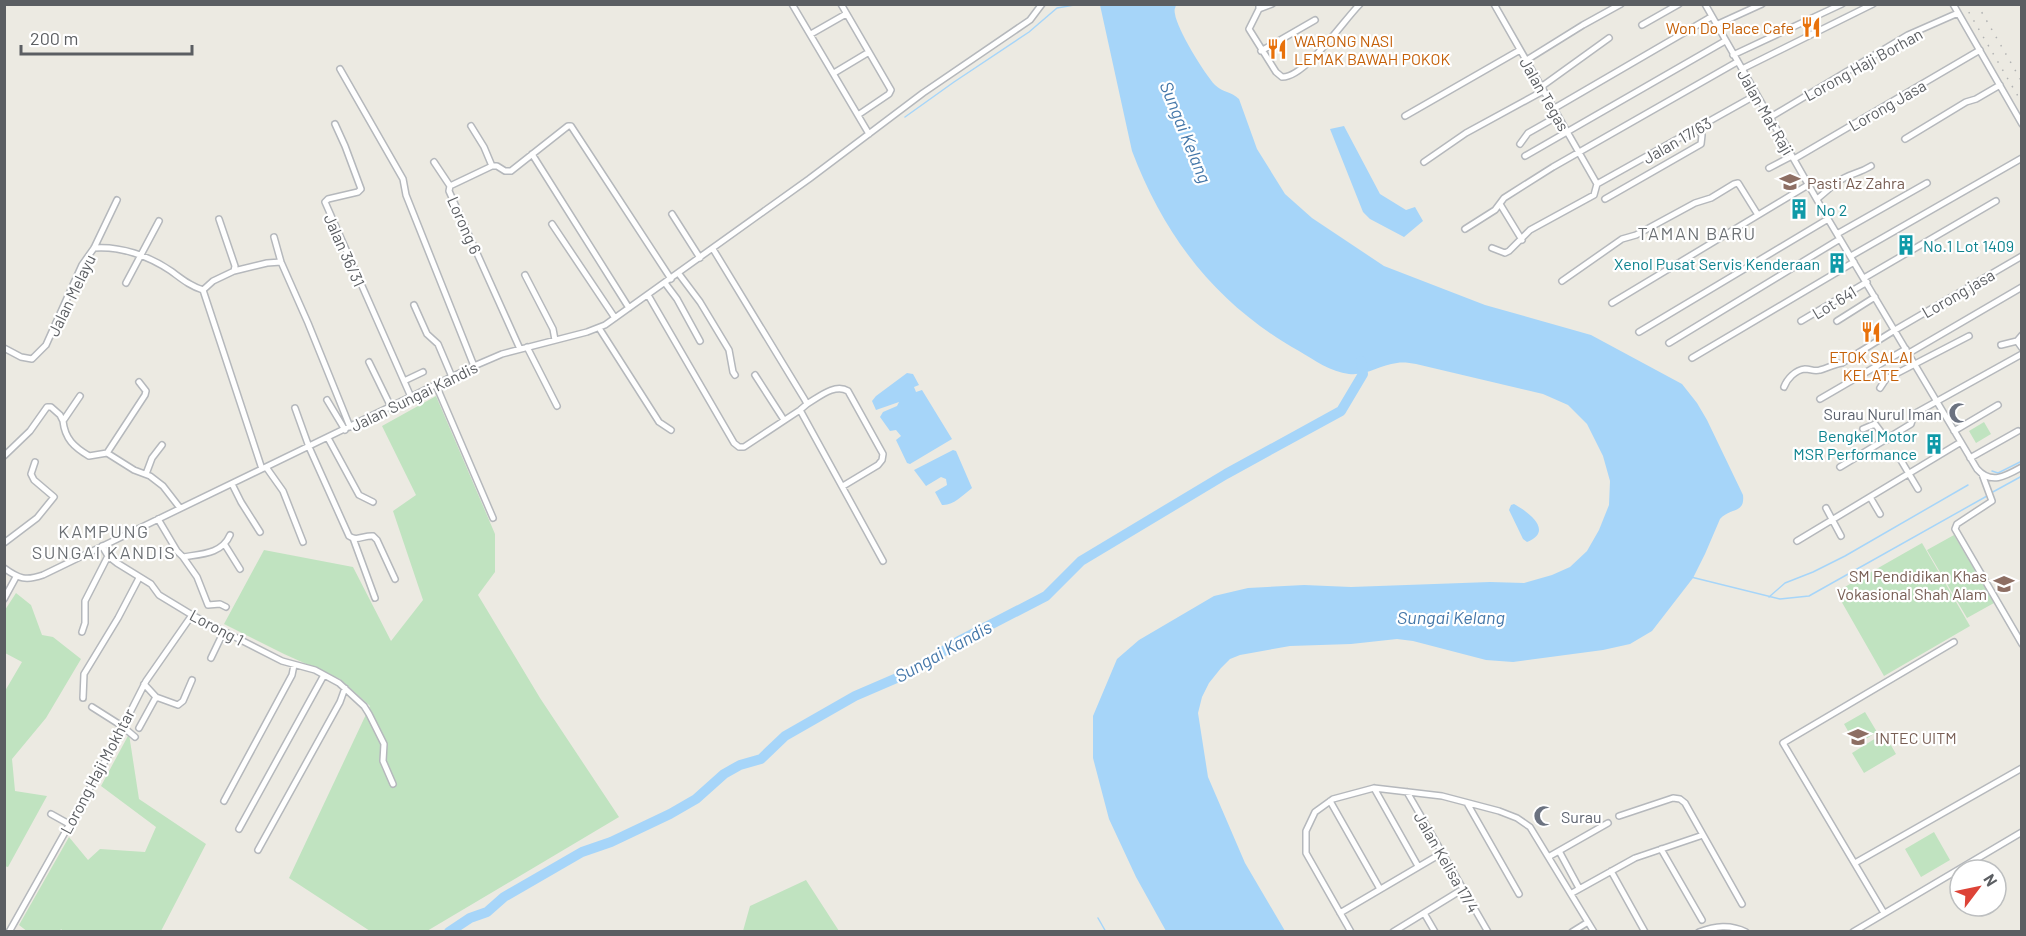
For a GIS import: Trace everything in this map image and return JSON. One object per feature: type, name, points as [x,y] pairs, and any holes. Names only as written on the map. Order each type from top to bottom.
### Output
[{"type":"street","points":[[792,4],[869,134]]},
{"type":"street","points":[[841,4],[891,92],[858,115]]},
{"type":"street","name":"Jalan Sungai Kandis","points":[[16,577],[25,580],[43,575],[502,354],[599,328],[679,274],[898,114],[923,93],[1030,20],[1042,4]]},
{"type":"street","points":[[1272,4],[1259,7],[1249,29],[1261,51],[1282,77],[1292,75],[1325,47],[1360,4]]},
{"type":"street","name":"Jalan Tegas","points":[[1494,4],[1597,184]]},
{"type":"street","points":[[1525,61],[1621,4]]},
{"type":"street","points":[[1642,25],[1679,4]]},
{"type":"street","name":"Jalan Mat Raji","points":[[1704,4],[1838,236],[1970,458],[1982,474],[1990,493],[1991,503],[1957,524],[1955,529],[2022,644]]},
{"type":"street","points":[[1716,25],[1762,4]]},
{"type":"street","points":[[1733,55],[1842,4]]},
{"type":"street","points":[[1742,69],[1873,4]]},
{"type":"street","points":[[1953,4],[2022,124]]},
{"type":"street","name":"Lorong Haji Borhan","points":[[1769,118],[1908,35],[1958,13]]},
{"type":"street","points":[[811,34],[846,14]]},
{"type":"street","points":[[1553,109],[1711,17]]},
{"type":"street","points":[[1261,51],[1315,20]]},
{"type":"street","points":[[1424,162],[1466,133],[1542,89],[1610,38]]},
{"type":"street","points":[[1525,156],[1725,41]]},
{"type":"street","points":[[1405,116],[1520,50]]},
{"type":"street","name":"Lorong Jasa","points":[[1769,168],[1793,157],[1980,50]]},
{"type":"street","points":[[834,73],[869,52]]},
{"type":"street","points":[[1465,230],[1500,204],[1504,198],[1737,62]]},
{"type":"street","points":[[340,69],[403,179],[406,195],[474,366]]},
{"type":"street","points":[[1905,139],[1966,102],[2000,85]]},
{"type":"street","name":"Jalan 17/63","points":[[1492,248],[1504,253],[1522,240],[1530,230],[1594,195],[1597,184],[1756,95]]},
{"type":"street","points":[[1520,144],[1528,133],[1557,116]]},
{"type":"street","name":"Jalan 36/31","points":[[335,124],[361,189],[358,192],[328,199],[325,202],[411,397]]},
{"type":"street","points":[[471,126],[492,166]]},
{"type":"street","points":[[629,308],[532,154],[562,129],[571,126],[671,279]]},
{"type":"street","points":[[1605,200],[1701,144],[1702,135],[1697,128]]},
{"type":"street","name":"Lorong 6","points":[[520,349],[449,191],[450,186],[492,166],[511,171],[532,154]]},
{"type":"street","points":[[1851,256],[2022,158]]},
{"type":"street","points":[[434,162],[450,186]]},
{"type":"street","points":[[1817,199],[1829,187],[1871,166]]},
{"type":"street","points":[[1562,281],[1622,239],[1636,235],[1695,203],[1711,198],[1734,184],[1738,183],[1758,215]]},
{"type":"street","points":[[1669,343],[1838,236],[1927,183]]},
{"type":"street","points":[[1612,303],[1808,184]]},
{"type":"street","name":"Jalan Melayu","points":[[4,348],[28,360],[36,357],[46,345],[82,265],[94,248],[117,200]]},
{"type":"street","name":"Lot 641","points":[[1801,321],[1996,201]]},
{"type":"street","points":[[1500,204],[1522,240]]},
{"type":"street","points":[[672,214],[700,258]]},
{"type":"street","points":[[219,219],[234,271]]},
{"type":"street","points":[[1639,332],[1828,219]]},
{"type":"street","points":[[126,283],[159,221]]},
{"type":"street","points":[[552,224],[615,318]]},
{"type":"street","points":[[274,237],[281,262],[308,323],[347,429]]},
{"type":"street","points":[[98,240],[103,247]]},
{"type":"street","points":[[94,248],[103,247],[141,255],[193,287],[203,290]]},
{"type":"street","points":[[713,249],[807,404]]},
{"type":"street","name":"Lorong jasa","points":[[1784,387],[1788,378],[1806,369],[1815,372],[1842,363],[2022,256]]},
{"type":"street","points":[[203,290],[206,286],[234,271],[257,264],[281,262]]},
{"type":"street","points":[[1692,358],[1854,262]]},
{"type":"street","points":[[679,274],[700,302],[729,350],[735,375]]},
{"type":"street","points":[[525,275],[553,329],[555,340]]},
{"type":"street","points":[[665,283],[700,341]]},
{"type":"street","points":[[1820,399],[2022,287]]},
{"type":"street","points":[[203,290],[264,468],[283,491],[303,542]]},
{"type":"street","points":[[648,295],[735,444],[739,447],[744,447],[807,404],[835,389],[848,391],[883,454],[878,465],[843,486]]},
{"type":"street","points":[[1837,321],[1875,297]]},
{"type":"street","points":[[414,305],[427,334],[438,344],[452,377]]},
{"type":"street","points":[[599,328],[659,422],[671,429]]},
{"type":"street","points":[[2001,345],[2017,341],[2022,335]]},
{"type":"street","points":[[1880,388],[1886,379],[1969,336]]},
{"type":"street","points":[[2017,341],[2022,348]]},
{"type":"street","points":[[527,347],[557,405]]},
{"type":"street","points":[[1840,467],[1911,424],[1914,414],[2022,354]]},
{"type":"street","points":[[369,362],[391,407]]},
{"type":"street","points":[[404,381],[423,372]]},
{"type":"street","points":[[755,375],[784,420]]},
{"type":"street","points":[[107,453],[146,391],[139,382]]},
{"type":"street","points":[[436,385],[493,518]]},
{"type":"street","points":[[63,421],[80,396]]},
{"type":"street","points":[[327,400],[347,429]]},
{"type":"street","points":[[1954,431],[1998,405]]},
{"type":"street","points":[[4,456],[30,431],[47,406],[51,406],[60,415],[66,436],[80,450],[89,456],[107,453],[134,470],[146,474],[163,486],[180,508]]},
{"type":"street","points":[[295,408],[309,447],[352,538],[375,598]]},
{"type":"street","points":[[800,410],[883,561]]},
{"type":"street","points":[[1863,429],[1875,424],[1887,440]]},
{"type":"street","points":[[1970,458],[2018,431]]},
{"type":"street","points":[[328,438],[359,495],[373,502]]},
{"type":"street","points":[[1797,541],[1961,442]]},
{"type":"street","points":[[146,474],[152,458],[162,445]]},
{"type":"street","points":[[1899,457],[1918,489]]},
{"type":"street","points":[[4,543],[37,518],[54,497],[34,480],[31,474],[35,462]]},
{"type":"street","points":[[1982,474],[1994,479],[2000,478],[2022,467]]},
{"type":"street","points":[[232,484],[260,532]]},
{"type":"street","points":[[1870,497],[1880,514]]},
{"type":"street","points":[[1826,508],[1842,536]]},
{"type":"street","points":[[158,519],[197,577],[208,605],[220,604],[226,607]]},
{"type":"street","points":[[183,557],[212,552],[225,545],[230,536]]},
{"type":"street","points":[[352,538],[373,536],[395,579]]},
{"type":"street","points":[[225,545],[240,569]]},
{"type":"street","name":"Lorong 1","points":[[102,546],[108,556],[151,584],[159,595],[192,615],[282,661],[307,667],[345,688],[369,714],[384,744],[383,761],[393,784]]},
{"type":"street","points":[[82,632],[85,623],[85,601],[108,556]]},
{"type":"street","points":[[4,568],[16,577],[4,598]]},
{"type":"street","points":[[82,698],[84,674],[139,578]]},
{"type":"street","name":"Lorong Haji Mokhtar","points":[[9,932],[144,684],[192,615]]},
{"type":"street","points":[[211,658],[224,631]]},
{"type":"street","points":[[1884,914],[1783,743],[1954,642]]},
{"type":"street","points":[[224,801],[292,675],[294,665]]},
{"type":"street","points":[[239,829],[324,675]]},
{"type":"street","points":[[144,684],[156,697],[178,705],[183,701],[192,680]]},
{"type":"street","points":[[258,850],[340,702],[345,688]]},
{"type":"street","points":[[139,728],[156,697]]},
{"type":"street","points":[[92,707],[135,737]]},
{"type":"street","points":[[1855,863],[2022,768]]},
{"type":"street","points":[[1374,788],[1418,866]]},
{"type":"street","points":[[1350,932],[1305,853],[1306,831],[1315,812],[1330,801],[1374,788],[1442,796],[1508,815],[1530,826],[1594,932]]},
{"type":"street","name":"Jalan Kelisa 17/4","points":[[1407,792],[1488,932]]},
{"type":"street","points":[[1618,816],[1673,798],[1680,799],[1685,803],[1742,904]]},
{"type":"street","points":[[1330,801],[1380,889]]},
{"type":"street","points":[[1467,803],[1519,894]]},
{"type":"street","points":[[51,814],[69,824]]},
{"type":"street","points":[[1550,856],[1608,823]]},
{"type":"street","points":[[1852,932],[2022,832]]},
{"type":"street","points":[[1572,893],[1635,858],[1703,835]]},
{"type":"street","points":[[1661,849],[1702,920]]},
{"type":"street","points":[[1559,851],[1579,888]]},
{"type":"street","points":[[1340,913],[1442,853]]},
{"type":"street","points":[[1611,871],[1645,932]]},
{"type":"street","points":[[1393,932],[1403,929],[1463,889]]},
{"type":"street","points":[[1424,914],[1434,932]]},
{"type":"street","points":[[1572,932],[1588,922]]},
{"type":"street","points":[[1699,932],[1726,926],[1746,932]]},
{"type":"green space","points":[[436,396],[495,534],[495,572],[478,595],[540,698],[619,817],[427,931],[370,931],[289,878],[370,706],[340,679],[224,624],[264,550],[353,567],[391,641],[423,600],[393,511],[416,495],[382,426]]},
{"type":"green space","points":[[1984,422],[1991,434],[1976,443],[1969,431]]},
{"type":"green space","points":[[1954,535],[1994,603],[1967,618],[1927,550]]},
{"type":"green space","points":[[1922,543],[1970,626],[1884,676],[1836,592]]},
{"type":"green space","points":[[16,593],[31,605],[42,635],[53,637],[81,659],[46,718],[12,759],[15,791],[47,796],[8,867],[4,866],[5,691],[22,662],[5,653],[5,610]]},
{"type":"green space","points":[[1865,712],[1877,732],[1856,745],[1844,724]]},
{"type":"green space","points":[[1884,733],[1896,754],[1864,773],[1852,753]]},
{"type":"green space","points":[[129,734],[139,799],[206,844],[161,931],[64,932],[61,929],[60,931],[28,932],[19,925],[69,837],[88,860],[100,849],[145,852],[156,827],[101,786]]},
{"type":"green space","points":[[1934,832],[1949,858],[1948,861],[1921,877],[1905,849]]},
{"type":"green space","points":[[806,880],[839,931],[743,931],[750,906]]},
{"type":"water","name":"Sungai Kelang","points":[[1100,5],[1176,5],[1177,21],[1192,51],[1215,85],[1239,99],[1257,149],[1285,194],[1312,218],[1384,266],[1485,305],[1591,335],[1682,384],[1707,420],[1743,495],[1740,508],[1720,519],[1693,578],[1652,631],[1630,644],[1603,650],[1513,662],[1486,660],[1397,639],[1351,644],[1290,646],[1230,659],[1209,683],[1198,713],[1208,777],[1245,863],[1285,931],[1166,931],[1136,877],[1109,819],[1093,758],[1093,716],[1117,659],[1139,640],[1214,596],[1248,588],[1304,585],[1351,587],[1524,583],[1552,575],[1570,567],[1587,551],[1609,505],[1610,481],[1603,456],[1587,424],[1568,405],[1543,394],[1411,363],[1391,364],[1355,374],[1336,371],[1270,333],[1243,313],[1197,266],[1160,212],[1145,183],[1132,151]]},
{"type":"water","points":[[1344,126],[1380,194],[1406,210],[1415,207],[1423,221],[1404,237],[1370,219],[1363,212],[1330,129]]},
{"type":"water","points":[[907,373],[913,374],[919,385],[914,387],[916,392],[922,390],[952,439],[910,464],[907,463],[896,440],[901,436],[896,430],[890,431],[880,417],[883,412],[897,406],[899,402],[876,410],[872,401]]},
{"type":"water","points":[[953,450],[956,451],[972,488],[954,502],[942,505],[935,492],[947,485],[946,479],[941,477],[926,486],[914,470]]},
{"type":"water","points":[[1514,504],[1531,516],[1539,527],[1539,532],[1535,537],[1527,542],[1523,539],[1509,510]]},
{"type":"waterway","points":[[905,117],[1029,32],[1057,8],[1080,4]]},
{"type":"waterway","name":"Sungai Kandis","points":[[449,932],[470,918],[487,912],[504,897],[582,852],[611,842],[696,799],[724,774],[740,765],[761,759],[785,736],[855,696],[913,671],[959,641],[1046,596],[1081,561],[1226,474],[1341,411],[1363,374],[1361,361]]},
{"type":"waterway","points":[[1992,471],[1998,473],[2022,461]]},
{"type":"waterway","points":[[1991,493],[2022,476]]},
{"type":"waterway","points":[[1769,597],[1785,583],[1845,556],[1968,485]]},
{"type":"waterway","points":[[1691,577],[1780,599],[1809,596],[1987,496]]},
{"type":"waterway","points":[[1098,918],[1106,932]]},
{"type":"railway","points":[[1964,4],[2022,103]]},
{"type":"railway","points":[[1977,4],[2022,82]]},
{"type":"place","name":"Won Do Place Cafe","points":[[1811,27]]},
{"type":"place","name":"WARONG NASI LEMAK BAWAH POKOK","points":[[1277,49]]},
{"type":"place","name":"Pasti Az Zahra","points":[[1790,182]]},
{"type":"place","name":"No 2","points":[[1799,209]]},
{"type":"place","name":"No.1 Lot 1409","points":[[1906,245]]},
{"type":"place","name":"Xenol Pusat Servis Kenderaan","points":[[1837,263]]},
{"type":"place","name":"ETOK SALAI KELATE","points":[[1871,332]]},
{"type":"place","name":"Surau Nurul Iman","points":[[1959,413]]},
{"type":"place","name":"Bengkel Motor MSR Performance","points":[[1934,444]]},
{"type":"place","name":"SM Pendidikan Khas Vokasional Shah Alam","points":[[2004,584]]},
{"type":"place","name":"INTEC UITM","points":[[1858,737]]},
{"type":"place","name":"Surau","points":[[1544,816]]},
{"type":"district","name":"TAMAN BARU","points":[[1697,233]]},
{"type":"district","name":"KAMPUNG SUNGAI KANDIS","points":[[104,541]]}]
